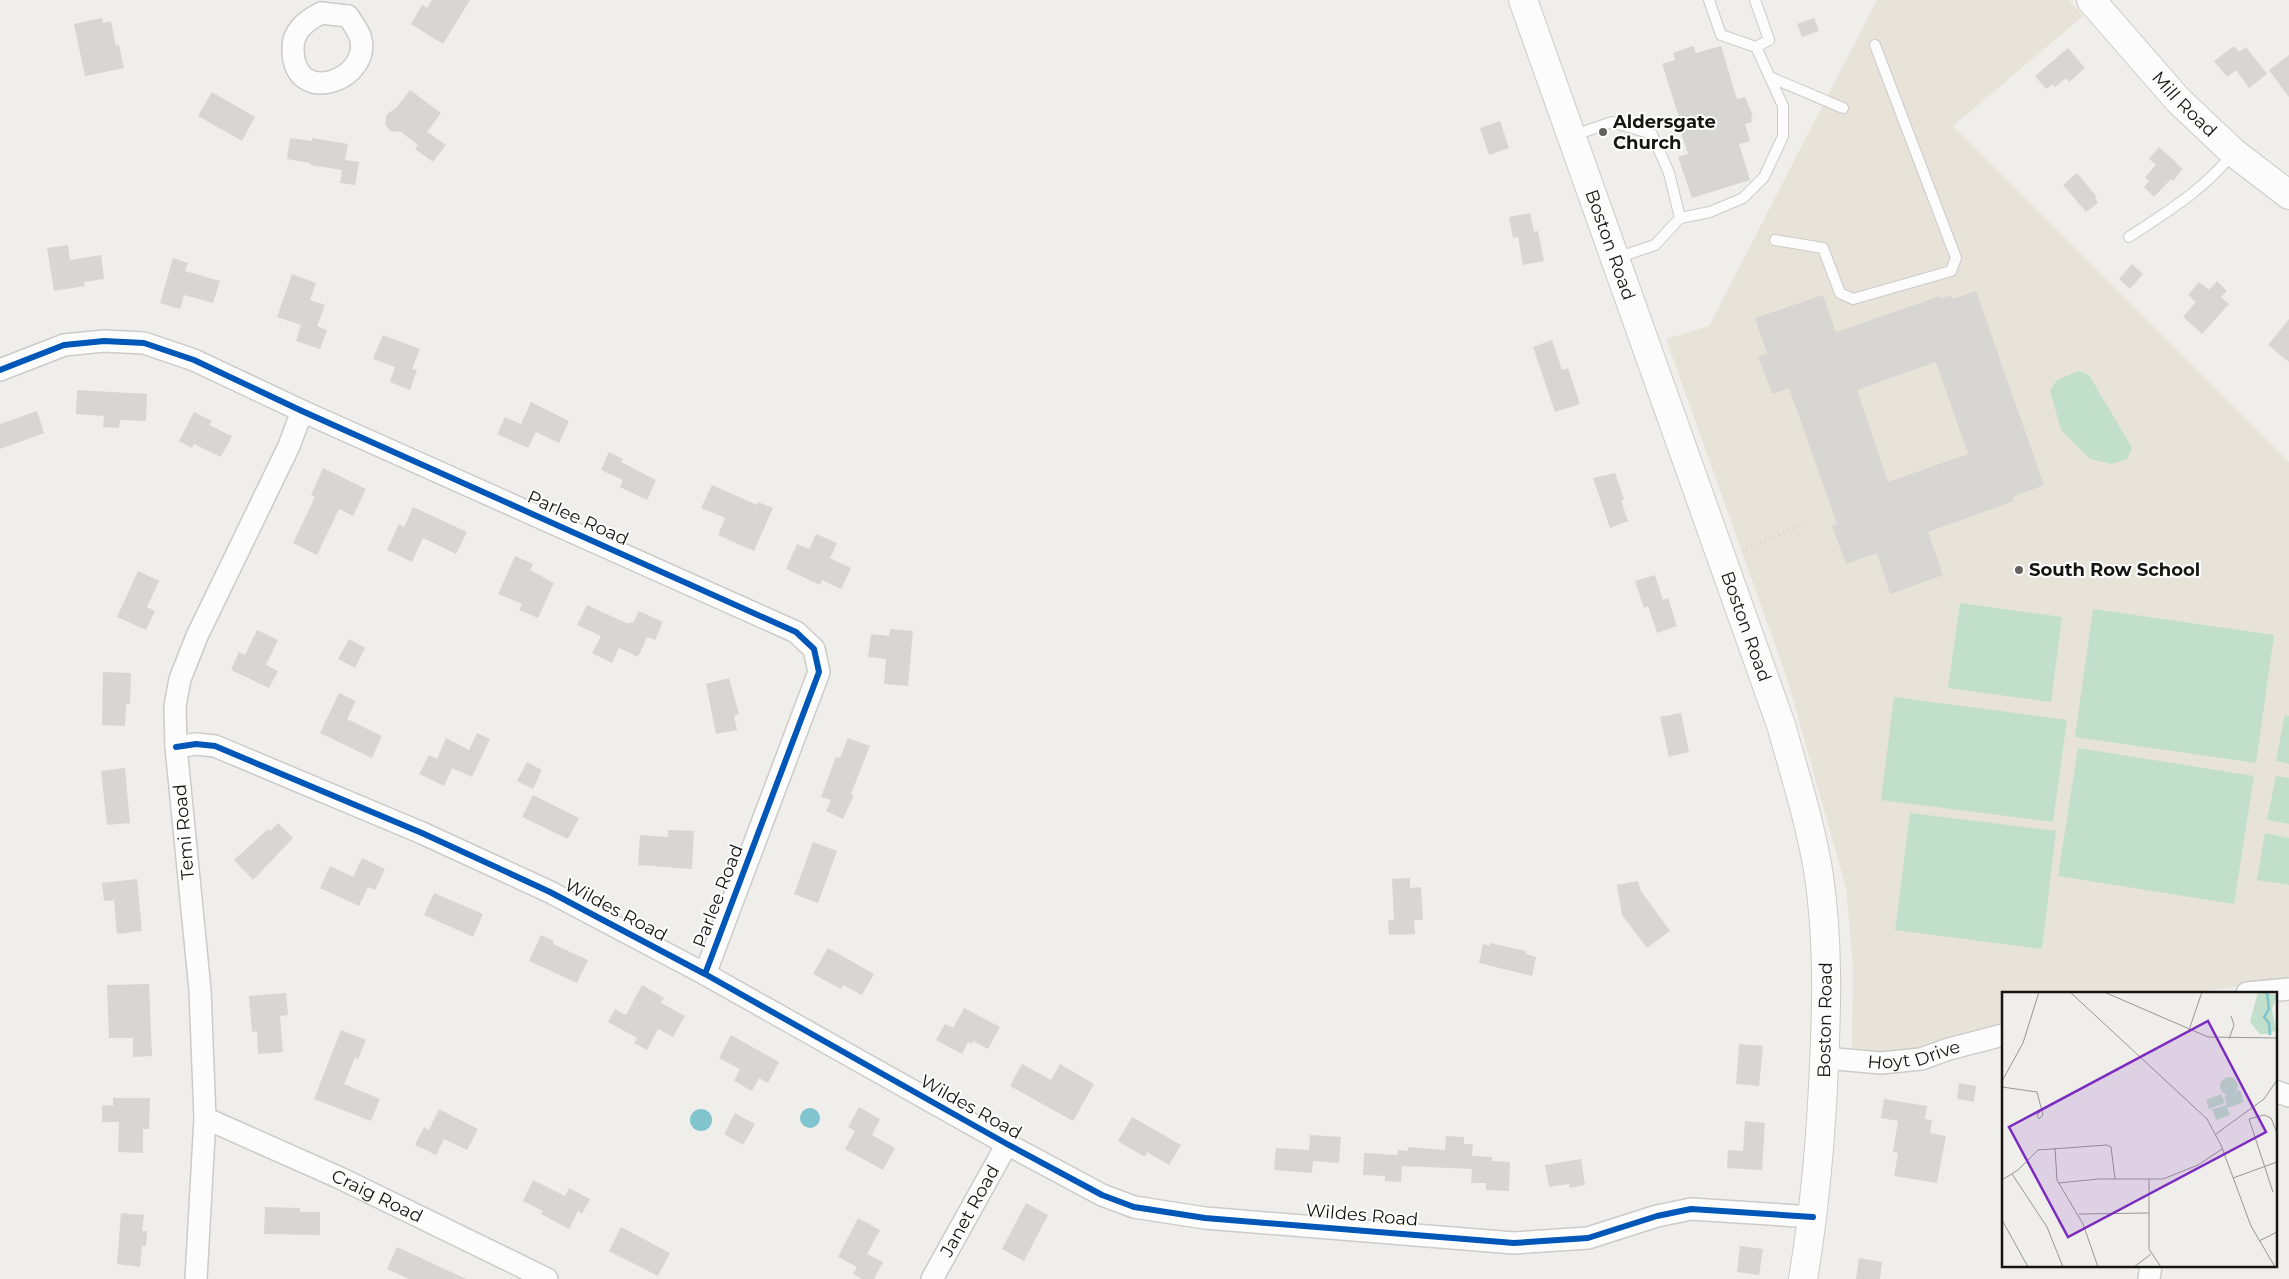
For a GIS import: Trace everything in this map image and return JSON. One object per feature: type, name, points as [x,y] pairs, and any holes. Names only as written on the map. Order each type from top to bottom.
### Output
[{"type":"main road","name":"Boston Road","points":[[1523,0],[1781,725],[1804,804],[1819,874],[1826,936],[1827,1000],[1818,1178],[1803,1279]]},
{"type":"main road","name":"Mill Road","points":[[2091,0],[2178,100],[2233,152],[2289,195]]},
{"type":"street","name":"Parlee Road","points":[[0,370],[64,344],[104,341],[144,343],[194,360],[302,411],[796,632],[814,648],[819,672],[704,974]]},
{"type":"street","name":"Temi Road","points":[[196,1279],[205,1118],[200,990],[176,747],[174,706],[180,679],[197,636],[289,446],[302,411]]},
{"type":"street","name":"Wildes Road","points":[[176,747],[196,744],[215,746],[422,833],[550,892],[704,974],[1007,1144],[1102,1195],[1134,1207],[1205,1218],[1514,1243],[1588,1238],[1657,1216],[1691,1209],[1813,1217]]},
{"type":"street","points":[[2258,992],[2289,989]]},
{"type":"street","name":"Hoyt Drive","points":[[1825,1058],[1881,1063],[1921,1059],[1949,1049],[2002,1035]]},
{"type":"street","points":[[2276,1091],[2289,1096]]},
{"type":"street","name":"Craig Road","points":[[205,1118],[340,1178],[547,1279]]},
{"type":"street","name":"Janet Road","points":[[932,1279],[1007,1144]]},
{"type":"street","points":[[2149,1279],[2151,1266]]},
{"type":"lane","points":[[1709,0],[1721,35],[1756,46],[1769,40],[1755,0]]},
{"type":"lane","points":[[1775,240],[1823,248],[1840,293],[1853,299],[1951,271],[1956,258],[1876,45]]},
{"type":"lane","points":[[1615,259],[1655,244],[1680,218],[1710,212],[1743,198],[1764,177],[1783,136],[1783,106],[1756,46]]},
{"type":"lane","points":[[1770,77],[1843,108]]},
{"type":"lane","points":[[1572,136],[1612,122],[1652,134],[1669,173],[1680,218]]},
{"type":"lane","points":[[2130,237],[2184,200],[2209,180],[2233,152]]},
{"type":"path","points":[[1722,558],[1804,524]]},
{"type":"shaded area","name":"South Row School","points":[[1877,0],[2069,0],[2083,16],[1953,126],[2289,462],[2289,979],[2199,992],[2002,992],[2002,1028],[1899,1056],[1852,1048],[1853,968],[1846,888],[1787,678],[1666,339],[1709,326]]},
{"type":"green space","points":[[2079,371],[2089,375],[2132,448],[2127,459],[2112,464],[2090,459],[2061,430],[2050,390],[2057,380]]},
{"type":"green space","points":[[1960,603],[2062,617],[2051,702],[1948,688]]},
{"type":"green space","points":[[2093,609],[2274,635],[2256,763],[2075,737]]},
{"type":"green space","points":[[1894,697],[2067,720],[2053,822],[1881,800]]},
{"type":"green space","points":[[2285,715],[2289,716],[2289,764],[2276,761]]},
{"type":"green space","points":[[2078,748],[2254,776],[2234,904],[2058,876]]},
{"type":"green space","points":[[2276,776],[2289,778],[2289,824],[2267,820]]},
{"type":"green space","points":[[1910,813],[2056,831],[2042,949],[1895,930]]},
{"type":"green space","points":[[2265,833],[2289,838],[2289,885],[2257,880]]},
{"type":"water","points":[[806,1108],[814,1108],[820,1114],[820,1122],[814,1128],[806,1128],[800,1122],[800,1114]]},
{"type":"water","points":[[701,1109],[709,1112],[712,1120],[709,1128],[701,1131],[693,1128],[690,1120],[693,1112]]},
{"type":"building","points":[[432,0],[470,0],[443,44],[411,24],[422,5],[427,8]]},
{"type":"building","points":[[102,18],[103,23],[111,21],[116,46],[119,45],[124,68],[85,76],[74,24]]},
{"type":"building","points":[[1814,18],[1819,31],[1802,37],[1797,24]]},
{"type":"building","points":[[1693,46],[1696,53],[1721,46],[1737,99],[1745,97],[1753,116],[1751,117],[1752,122],[1745,124],[1750,141],[1739,144],[1750,180],[1692,198],[1678,157],[1688,154],[1676,118],[1679,117],[1662,64],[1675,60],[1673,53]]},
{"type":"building","points":[[2234,46],[2239,52],[2246,47],[2267,74],[2249,88],[2236,70],[2227,77],[2214,61]]},
{"type":"building","points":[[2068,48],[2085,68],[2069,82],[2066,78],[2055,87],[2053,84],[2046,89],[2035,76]]},
{"type":"building","points":[[2289,55],[2289,97],[2269,70]]},
{"type":"building","points":[[410,90],[441,113],[427,132],[446,145],[433,162],[415,149],[418,145],[401,132],[390,131],[385,124],[387,114],[396,108]]},
{"type":"building","points":[[212,92],[255,117],[242,141],[198,116]]},
{"type":"building","points":[[1500,121],[1509,148],[1489,155],[1480,128]]},
{"type":"building","points":[[290,138],[312,141],[312,138],[348,144],[345,160],[359,162],[355,185],[340,183],[342,170],[287,159]]},
{"type":"building","points":[[2159,147],[2183,169],[2173,181],[2171,179],[2154,197],[2144,187],[2149,181],[2145,177],[2156,165],[2149,159]]},
{"type":"building","points":[[2077,173],[2097,197],[2095,198],[2098,203],[2086,212],[2063,185]]},
{"type":"building","points":[[1530,213],[1534,232],[1538,231],[1544,261],[1523,265],[1518,237],[1513,238],[1509,217]]},
{"type":"building","points":[[68,245],[70,260],[101,255],[104,279],[84,282],[85,286],[54,291],[47,248]]},
{"type":"building","points":[[173,258],[188,263],[185,271],[220,281],[213,303],[184,295],[180,309],[160,303]]},
{"type":"building","points":[[2132,264],[2143,274],[2130,289],[2119,279]]},
{"type":"building","points":[[292,274],[316,283],[310,300],[325,305],[317,326],[327,330],[320,349],[296,341],[301,325],[277,317]]},
{"type":"building","points":[[2217,281],[2227,291],[2221,297],[2229,304],[2202,334],[2183,317],[2196,302],[2188,295],[2199,282],[2209,290]]},
{"type":"building","points":[[1976,291],[2044,485],[2013,497],[2014,501],[1928,532],[1943,575],[1890,594],[1877,553],[1846,564],[1832,526],[1837,524],[1789,388],[1772,394],[1758,356],[1767,353],[1755,318],[1823,295],[1836,332],[1940,296],[1941,299],[1951,295],[1952,299]],"holes":[[[1936,362],[1968,454],[1888,482],[1857,390]]]},
{"type":"building","points":[[2289,319],[2289,362],[2268,345]]},
{"type":"building","points":[[383,335],[420,349],[412,369],[417,370],[410,390],[390,382],[395,367],[373,359]]},
{"type":"building","points":[[1552,340],[1562,370],[1568,368],[1580,404],[1555,412],[1533,347]]},
{"type":"building","points":[[77,390],[147,394],[146,421],[120,420],[119,428],[103,427],[104,416],[76,414]]},
{"type":"building","points":[[531,402],[569,421],[559,443],[536,432],[528,448],[497,434],[505,417],[521,424]]},
{"type":"building","points":[[37,411],[44,433],[0,449],[0,424]]},
{"type":"building","points":[[194,412],[212,421],[209,425],[232,436],[221,457],[194,444],[192,448],[179,441]]},
{"type":"building","points":[[609,452],[623,459],[621,462],[656,480],[647,500],[620,487],[623,480],[601,470]]},
{"type":"building","points":[[323,468],[366,489],[353,516],[339,509],[317,555],[293,543],[315,497],[311,495]]},
{"type":"building","points":[[1615,473],[1624,499],[1621,500],[1628,521],[1610,528],[1593,478]]},
{"type":"building","points":[[712,485],[757,505],[758,502],[773,508],[754,551],[718,535],[725,518],[701,508]]},
{"type":"building","points":[[413,507],[467,532],[456,554],[423,538],[412,562],[387,550],[399,524],[404,527]]},
{"type":"building","points":[[816,534],[837,543],[830,558],[851,568],[841,589],[822,580],[820,585],[786,569],[797,544],[809,549]]},
{"type":"building","points":[[515,556],[533,564],[530,570],[554,583],[538,618],[519,610],[522,604],[498,594]]},
{"type":"building","points":[[138,571],[159,581],[147,607],[155,611],[146,630],[117,617]]},
{"type":"building","points":[[1655,575],[1663,600],[1668,598],[1677,626],[1657,633],[1648,606],[1644,608],[1635,581]]},
{"type":"building","points":[[587,605],[628,624],[629,622],[633,623],[639,611],[663,622],[655,640],[647,637],[638,657],[619,648],[612,663],[592,653],[601,636],[577,625]]},
{"type":"building","points":[[890,629],[913,631],[908,686],[884,684],[886,659],[868,657],[871,634],[889,636]]},
{"type":"building","points":[[257,630],[278,640],[266,665],[278,671],[269,688],[231,670],[239,652],[245,655]]},
{"type":"building","points":[[349,639],[365,648],[355,668],[338,659]]},
{"type":"building","points":[[103,672],[131,673],[130,704],[126,704],[125,726],[102,725]]},
{"type":"building","points":[[729,678],[739,714],[734,716],[737,730],[716,734],[706,684]]},
{"type":"building","points":[[339,693],[356,701],[347,719],[382,736],[372,758],[320,733]]},
{"type":"building","points":[[1681,713],[1689,752],[1669,757],[1660,717]]},
{"type":"building","points":[[477,733],[490,739],[472,777],[452,768],[444,786],[419,774],[429,755],[437,759],[446,738],[469,750]]},
{"type":"building","points":[[848,738],[870,746],[851,794],[854,795],[843,819],[826,811],[831,800],[821,797],[836,757],[840,758]]},
{"type":"building","points":[[527,762],[542,770],[533,789],[517,781]]},
{"type":"building","points":[[125,768],[130,823],[107,825],[101,771]]},
{"type":"building","points":[[533,795],[579,818],[568,839],[522,817]]},
{"type":"building","points":[[278,823],[293,838],[253,880],[234,860],[268,829],[270,831]]},
{"type":"building","points":[[668,830],[694,831],[692,869],[638,865],[640,835],[668,837]]},
{"type":"building","points":[[813,842],[837,851],[818,903],[794,894]]},
{"type":"building","points":[[362,858],[385,869],[375,890],[368,887],[359,906],[320,888],[330,866],[353,877]]},
{"type":"building","points":[[1410,878],[1410,888],[1421,887],[1423,920],[1414,920],[1415,934],[1389,935],[1388,920],[1394,920],[1392,879]]},
{"type":"building","points":[[137,879],[142,931],[117,934],[114,900],[104,901],[102,883]]},
{"type":"building","points":[[1638,881],[1641,891],[1670,931],[1647,948],[1622,915],[1617,885]]},
{"type":"building","points":[[434,893],[483,914],[473,937],[424,915]]},
{"type":"building","points":[[541,935],[554,941],[553,944],[588,960],[577,983],[529,961]]},
{"type":"building","points":[[1490,943],[1526,951],[1526,954],[1536,957],[1532,976],[1479,963],[1483,944],[1490,946]]},
{"type":"building","points":[[828,948],[874,974],[862,995],[843,985],[841,989],[813,974]]},
{"type":"building","points":[[149,984],[152,1056],[133,1057],[133,1038],[109,1038],[107,985]]},
{"type":"building","points":[[642,985],[664,998],[661,1003],[685,1016],[673,1037],[658,1029],[647,1050],[634,1043],[637,1038],[608,1022],[615,1009],[626,1015]]},
{"type":"building","points":[[286,993],[288,1015],[280,1016],[283,1052],[258,1054],[257,1031],[252,1032],[249,996]]},
{"type":"building","points":[[964,1008],[1000,1027],[988,1049],[973,1041],[972,1044],[968,1042],[962,1054],[936,1040],[945,1024],[953,1028]]},
{"type":"building","points":[[341,1030],[366,1040],[358,1059],[355,1058],[344,1084],[380,1099],[371,1121],[314,1099]]},
{"type":"building","points":[[731,1035],[779,1062],[768,1083],[759,1078],[752,1091],[734,1081],[740,1069],[719,1058]]},
{"type":"building","points":[[1739,1044],[1763,1046],[1759,1086],[1736,1084]]},
{"type":"building","points":[[1022,1064],[1051,1080],[1060,1064],[1094,1084],[1073,1121],[1010,1086]]},
{"type":"building","points":[[1959,1083],[1976,1086],[1974,1102],[1957,1099]]},
{"type":"building","points":[[113,1098],[150,1098],[149,1129],[143,1129],[143,1153],[118,1152],[119,1122],[102,1122],[102,1105],[113,1106]]},
{"type":"building","points":[[1884,1099],[1927,1106],[1925,1119],[1932,1120],[1930,1133],[1946,1136],[1937,1183],[1894,1176],[1898,1153],[1893,1152],[1898,1121],[1881,1118]]},
{"type":"building","points":[[859,1107],[880,1119],[872,1135],[895,1148],[883,1170],[845,1149],[855,1131],[848,1127]]},
{"type":"building","points":[[439,1109],[478,1129],[467,1150],[444,1139],[436,1155],[415,1145],[424,1127],[429,1130]]},
{"type":"building","points":[[735,1113],[755,1124],[743,1145],[724,1134]]},
{"type":"building","points":[[1132,1117],[1181,1145],[1169,1165],[1147,1152],[1145,1157],[1118,1141]]},
{"type":"building","points":[[1745,1121],[1765,1123],[1762,1170],[1727,1168],[1728,1150],[1743,1151]]},
{"type":"building","points":[[1310,1135],[1341,1137],[1339,1163],[1313,1161],[1312,1173],[1274,1170],[1276,1148],[1309,1150]]},
{"type":"building","points":[[1446,1136],[1464,1137],[1464,1144],[1473,1144],[1472,1156],[1492,1157],[1492,1161],[1510,1162],[1509,1191],[1486,1190],[1486,1183],[1471,1183],[1472,1169],[1402,1166],[1401,1182],[1385,1181],[1385,1176],[1363,1175],[1364,1153],[1397,1155],[1398,1150],[1408,1151],[1408,1147],[1445,1150]]},
{"type":"building","points":[[1581,1159],[1585,1185],[1570,1188],[1569,1184],[1549,1187],[1545,1165]]},
{"type":"building","points":[[533,1180],[565,1196],[569,1188],[590,1199],[582,1214],[578,1211],[569,1229],[541,1214],[543,1211],[523,1201]]},
{"type":"building","points":[[1026,1203],[1048,1215],[1024,1261],[1002,1249]]},
{"type":"building","points":[[265,1207],[300,1208],[300,1212],[320,1212],[320,1235],[264,1234]]},
{"type":"building","points":[[121,1213],[144,1215],[142,1231],[147,1231],[146,1246],[142,1246],[140,1267],[117,1264]]},
{"type":"building","points":[[858,1218],[880,1230],[867,1254],[883,1262],[874,1279],[862,1279],[853,1274],[857,1267],[838,1257]]},
{"type":"building","points":[[621,1227],[670,1253],[658,1276],[609,1251]]},
{"type":"building","points":[[1740,1246],[1763,1249],[1759,1275],[1737,1272]]},
{"type":"building","points":[[397,1247],[466,1279],[409,1279],[387,1269]]},
{"type":"building","points":[[1859,1258],[1882,1262],[1880,1279],[1856,1279]]},
{"type":"cycle path","points":[[0,370],[64,345],[104,341],[144,343],[194,360],[302,411],[796,632],[814,649],[819,672],[705,974]]},
{"type":"cycle path","points":[[176,747],[196,744],[215,746],[422,833],[550,892],[705,974],[1007,1144],[1102,1195],[1134,1207],[1205,1218],[1514,1243],[1588,1238],[1657,1216],[1691,1209],[1813,1217]]},
{"type":"place","name":"Aldersgate Church","points":[[1603,132]]},
{"type":"place","name":"South Row School","points":[[2019,570]]}]
